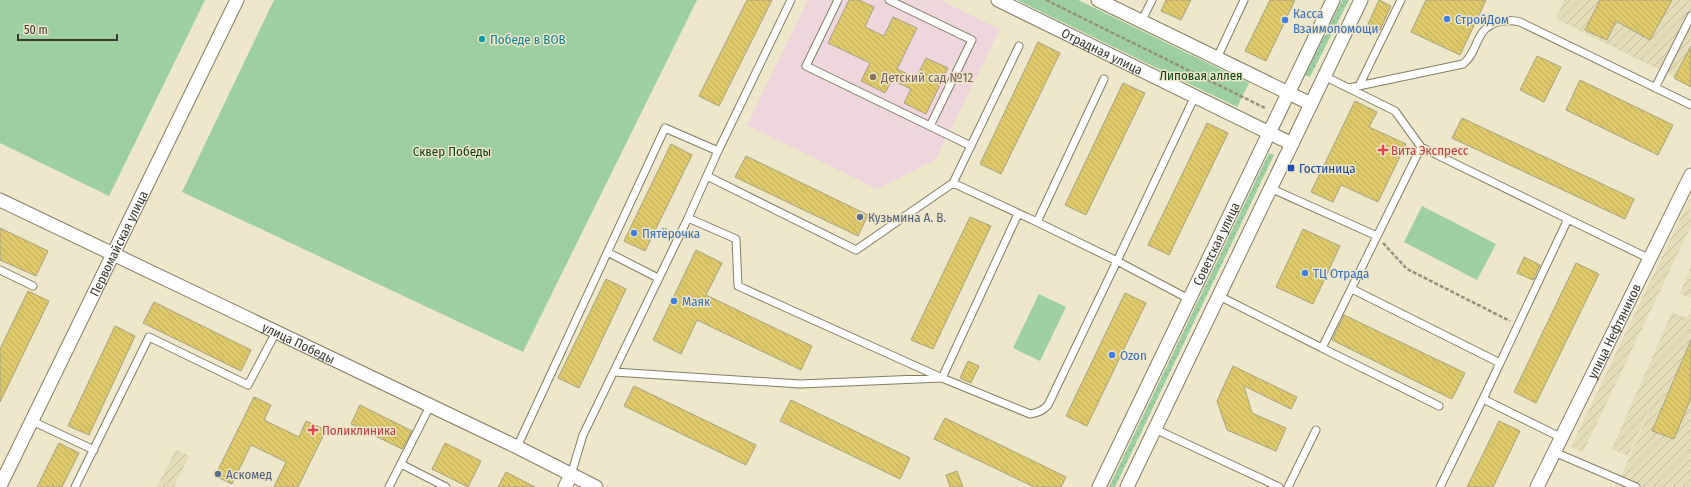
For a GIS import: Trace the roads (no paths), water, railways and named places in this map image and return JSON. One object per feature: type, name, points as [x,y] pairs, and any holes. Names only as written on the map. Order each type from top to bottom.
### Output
[{"type":"street","name":"Первомайская улица","points":[[2,478],[32,421],[237,0]]},
{"type":"street","name":"Отрадная улица","points":[[998,0],[1292,144]]},
{"type":"street","points":[[1098,0],[1311,104]]},
{"type":"street","name":"Советская улица","points":[[1099,487],[1333,0]]},
{"type":"street","name":"Советская улица","points":[[1127,487],[1361,0]]},
{"type":"street","name":"улица Нефтяников","points":[[1537,487],[1691,175]]},
{"type":"street","name":"улица Победы","points":[[0,200],[596,487]]},
{"type":"street","points":[[565,487],[571,475]]},
{"type":"lane","points":[[571,475],[583,435],[791,0]]},
{"type":"lane","points":[[838,0],[806,66],[971,146]]},
{"type":"lane","points":[[889,0],[972,40],[930,126]]},
{"type":"lane","points":[[1141,22],[1152,0]]},
{"type":"lane","points":[[1217,58],[1244,0]]},
{"type":"lane","points":[[1359,86],[1401,0]]},
{"type":"lane","points":[[1655,88],[1691,16]]},
{"type":"lane","points":[[1349,88],[1462,64],[1468,60],[1482,32],[1487,27],[1508,20],[1520,22],[1691,105]]},
{"type":"lane","points":[[706,176],[856,250],[953,183],[1019,46]]},
{"type":"lane","points":[[1324,76],[1395,110],[1421,147],[1650,259]]},
{"type":"lane","points":[[1037,222],[1104,78]]},
{"type":"lane","points":[[688,218],[736,239],[738,286],[942,378],[1030,414],[1037,413],[1048,405],[1118,262],[1196,96]]},
{"type":"lane","points":[[517,448],[666,128],[718,151]]},
{"type":"lane","points":[[1322,348],[1421,147]]},
{"type":"lane","points":[[953,183],[1037,222],[1189,299]]},
{"type":"lane","points":[[1270,188],[1378,236]]},
{"type":"lane","points":[[942,378],[1018,214]]},
{"type":"lane","points":[[1440,487],[1568,219]]},
{"type":"lane","points":[[609,253],[658,278]]},
{"type":"lane","points":[[0,270],[33,286]]},
{"type":"lane","points":[[1352,289],[1500,363]]},
{"type":"lane","points":[[1219,296],[1439,406]]},
{"type":"lane","points":[[75,487],[149,337],[248,385],[276,332]]},
{"type":"lane","points":[[614,372],[800,384],[942,378]]},
{"type":"lane","points":[[1483,399],[1562,438]]},
{"type":"lane","points":[[388,487],[430,406]]},
{"type":"lane","points":[[32,421],[94,450]]},
{"type":"lane","points":[[1155,429],[1279,487]]},
{"type":"lane","points":[[1288,487],[1316,430]]},
{"type":"lane","points":[[1554,452],[1636,487]]},
{"type":"lane","points":[[400,464],[446,487]]},
{"type":"place","name":"СтройДом","points":[[1447,19]]},
{"type":"place","name":"Касса Взаимопомощи","points":[[1285,20]]},
{"type":"place","name":"Победе в ВОВ","points":[[482,39]]},
{"type":"place","name":"Детский сад №12","points":[[873,77]]},
{"type":"place","name":"Вита Экспресс","points":[[1383,150]]},
{"type":"place","name":"Гостиница","points":[[1291,168]]},
{"type":"place","name":"Кузьмина А. В.","points":[[860,217]]},
{"type":"place","name":"Пятёрочка","points":[[634,233]]},
{"type":"place","name":"ТЦ Отрада","points":[[1305,273]]},
{"type":"place","name":"Маяк","points":[[674,301]]},
{"type":"place","name":"Ozon","points":[[1112,355]]},
{"type":"place","name":"Поликлиника","points":[[313,430]]},
{"type":"place","name":"Аскомед","points":[[218,474]]},
{"type":"park label","name":"Липовая аллея","points":[[1201,75]]},
{"type":"park label","name":"Сквер Победы","points":[[452,151]]}]
